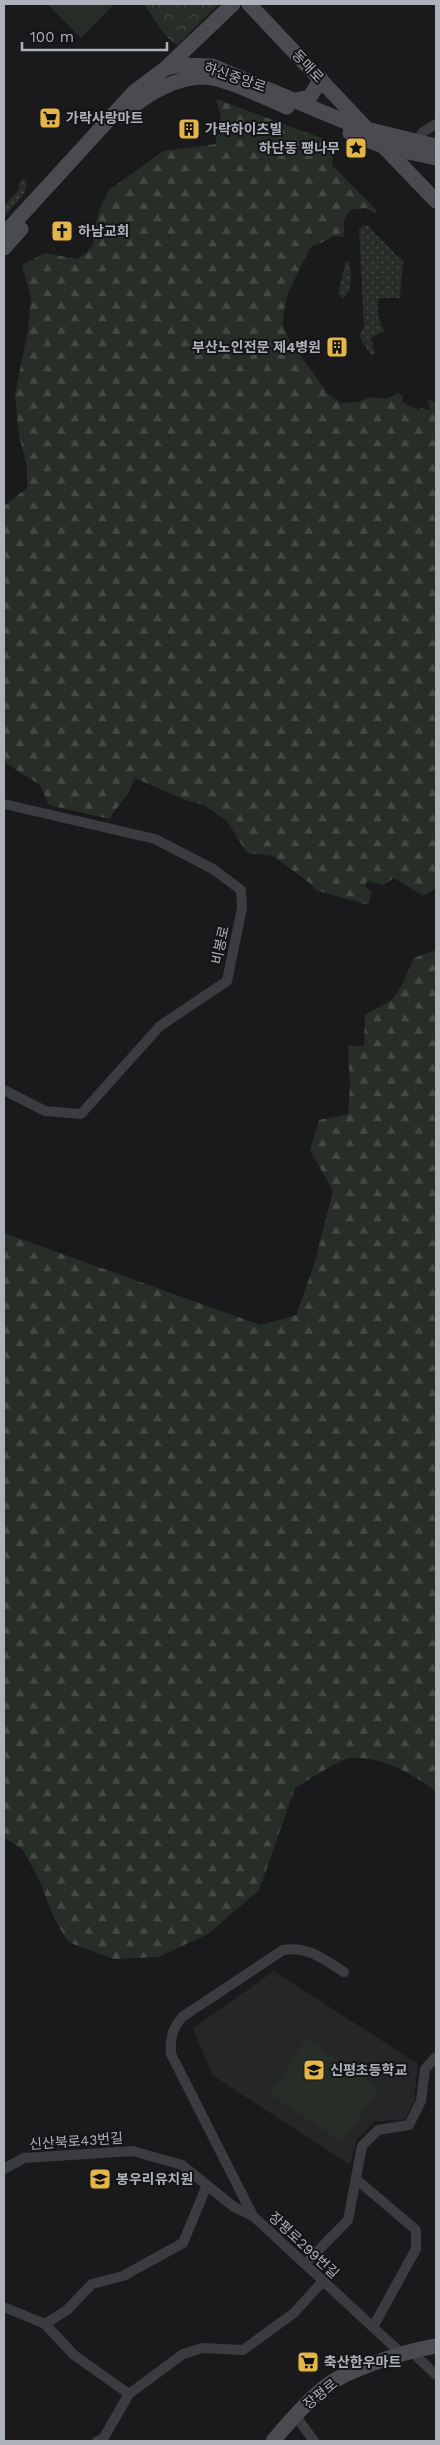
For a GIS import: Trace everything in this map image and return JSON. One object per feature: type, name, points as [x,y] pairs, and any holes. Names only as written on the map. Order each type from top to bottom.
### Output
[{"type":"street","points":[[166,68],[233,4]]},
{"type":"street","name":"동매로","points":[[249,4],[385,147]]},
{"type":"street","name":"하신중앙로","points":[[4,248],[62,176],[134,92],[166,68],[197,64],[212,66],[367,129],[436,146]]},
{"type":"street","name":"하신중앙로","points":[[4,234],[133,106],[168,85],[204,77],[219,80],[385,147],[436,158]]},
{"type":"street","points":[[295,100],[310,97],[321,79]]},
{"type":"street","points":[[417,141],[423,132],[436,124]]},
{"type":"street","points":[[385,147],[436,201]]},
{"type":"street","name":"비봉로","points":[[4,804],[155,838],[213,869],[241,890],[242,908],[227,981],[160,1026],[81,1114],[45,1111],[4,1090]]},
{"type":"street","points":[[253,2216],[172,2054],[170,2040],[174,2028],[182,2017],[283,1950],[297,1948],[308,1950],[344,1972]]},
{"type":"street","points":[[305,2264],[348,2220],[362,2146],[378,2130],[409,2125],[421,2102],[424,2069],[436,2057]]},
{"type":"street","name":"신산북로43번길","points":[[4,2169],[24,2158],[133,2151],[182,2164]]},
{"type":"street","name":"장평로299번길","points":[[182,2164],[234,2207],[253,2216],[373,2327],[436,2375]]},
{"type":"street","points":[[356,2179],[416,2230],[416,2249],[373,2327]]},
{"type":"street","points":[[45,2324],[67,2310],[92,2284],[123,2276],[183,2243],[207,2185]]},
{"type":"street","points":[[97,2441],[103,2439],[128,2394],[183,2354],[203,2348],[243,2350],[294,2313],[323,2281]]},
{"type":"street","points":[[4,2307],[45,2324],[74,2355],[128,2394]]},
{"type":"street","name":"장평로","points":[[272,2441],[295,2415],[336,2380],[406,2352],[436,2346]]},
{"type":"street","points":[[295,2415],[314,2441]]},
{"type":"shaded area","name":"신평초등학교","points":[[274,1971],[418,2064],[414,2101],[405,2119],[374,2122],[357,2139],[350,2165],[212,2075],[193,2028]]},
{"type":"green space","points":[[47,4],[114,4],[81,38]]},
{"type":"green space","points":[[144,4],[219,4],[177,45],[164,33]]},
{"type":"green space","points":[[216,99],[335,143],[336,148],[333,151],[332,165],[377,211],[375,213],[366,208],[350,210],[344,220],[344,237],[332,236],[310,248],[288,293],[283,325],[289,339],[328,394],[341,403],[358,402],[370,397],[386,399],[398,393],[403,397],[402,402],[418,410],[421,408],[430,410],[428,400],[436,402],[436,888],[423,896],[394,878],[383,885],[367,881],[365,886],[372,892],[368,905],[315,890],[311,884],[273,856],[247,853],[227,821],[204,805],[185,800],[135,778],[128,793],[109,819],[49,805],[40,785],[4,762],[4,506],[27,488],[27,466],[19,436],[15,394],[28,331],[31,298],[22,265],[45,253],[77,259],[87,252],[93,244],[94,230],[100,208],[109,190],[163,151],[216,144],[216,134],[221,116]]},
{"type":"green space","points":[[24,178],[27,183],[25,193],[4,217],[4,206],[20,188],[18,185]]},
{"type":"green space","points":[[364,225],[368,226],[403,262],[400,298],[378,299],[378,317],[384,331],[371,338],[375,354],[371,355],[359,336],[364,326],[359,229]]},
{"type":"green space","points":[[346,261],[349,262],[351,282],[349,291],[343,299],[338,294]]},
{"type":"green space","points":[[436,950],[436,1791],[417,1778],[385,1763],[362,1758],[350,1758],[339,1762],[295,1788],[259,1890],[208,1934],[158,1957],[114,1959],[68,1942],[54,1918],[40,1882],[23,1850],[4,1837],[4,1233],[260,1325],[296,1315],[313,1268],[333,1191],[310,1150],[319,1120],[348,1114],[350,1088],[348,1046],[364,1046],[365,1015],[393,999],[403,983],[414,958]]},
{"type":"green space","points":[[306,2039],[379,2088],[342,2142],[270,2094]]},
{"type":"place","name":"가락사랑마트","points":[[50,118]]},
{"type":"place","name":"가락하이츠빌","points":[[189,129]]},
{"type":"place","name":"하단동 팽나무","points":[[356,148]]},
{"type":"place","name":"하남교회","points":[[62,231]]},
{"type":"place","name":"부산노인전문 제4병원","points":[[337,347]]},
{"type":"place","name":"신평초등학교","points":[[314,2070]]},
{"type":"place","name":"봉우리유치원","points":[[100,2179]]},
{"type":"place","name":"축산한우마트","points":[[308,2362]]}]
